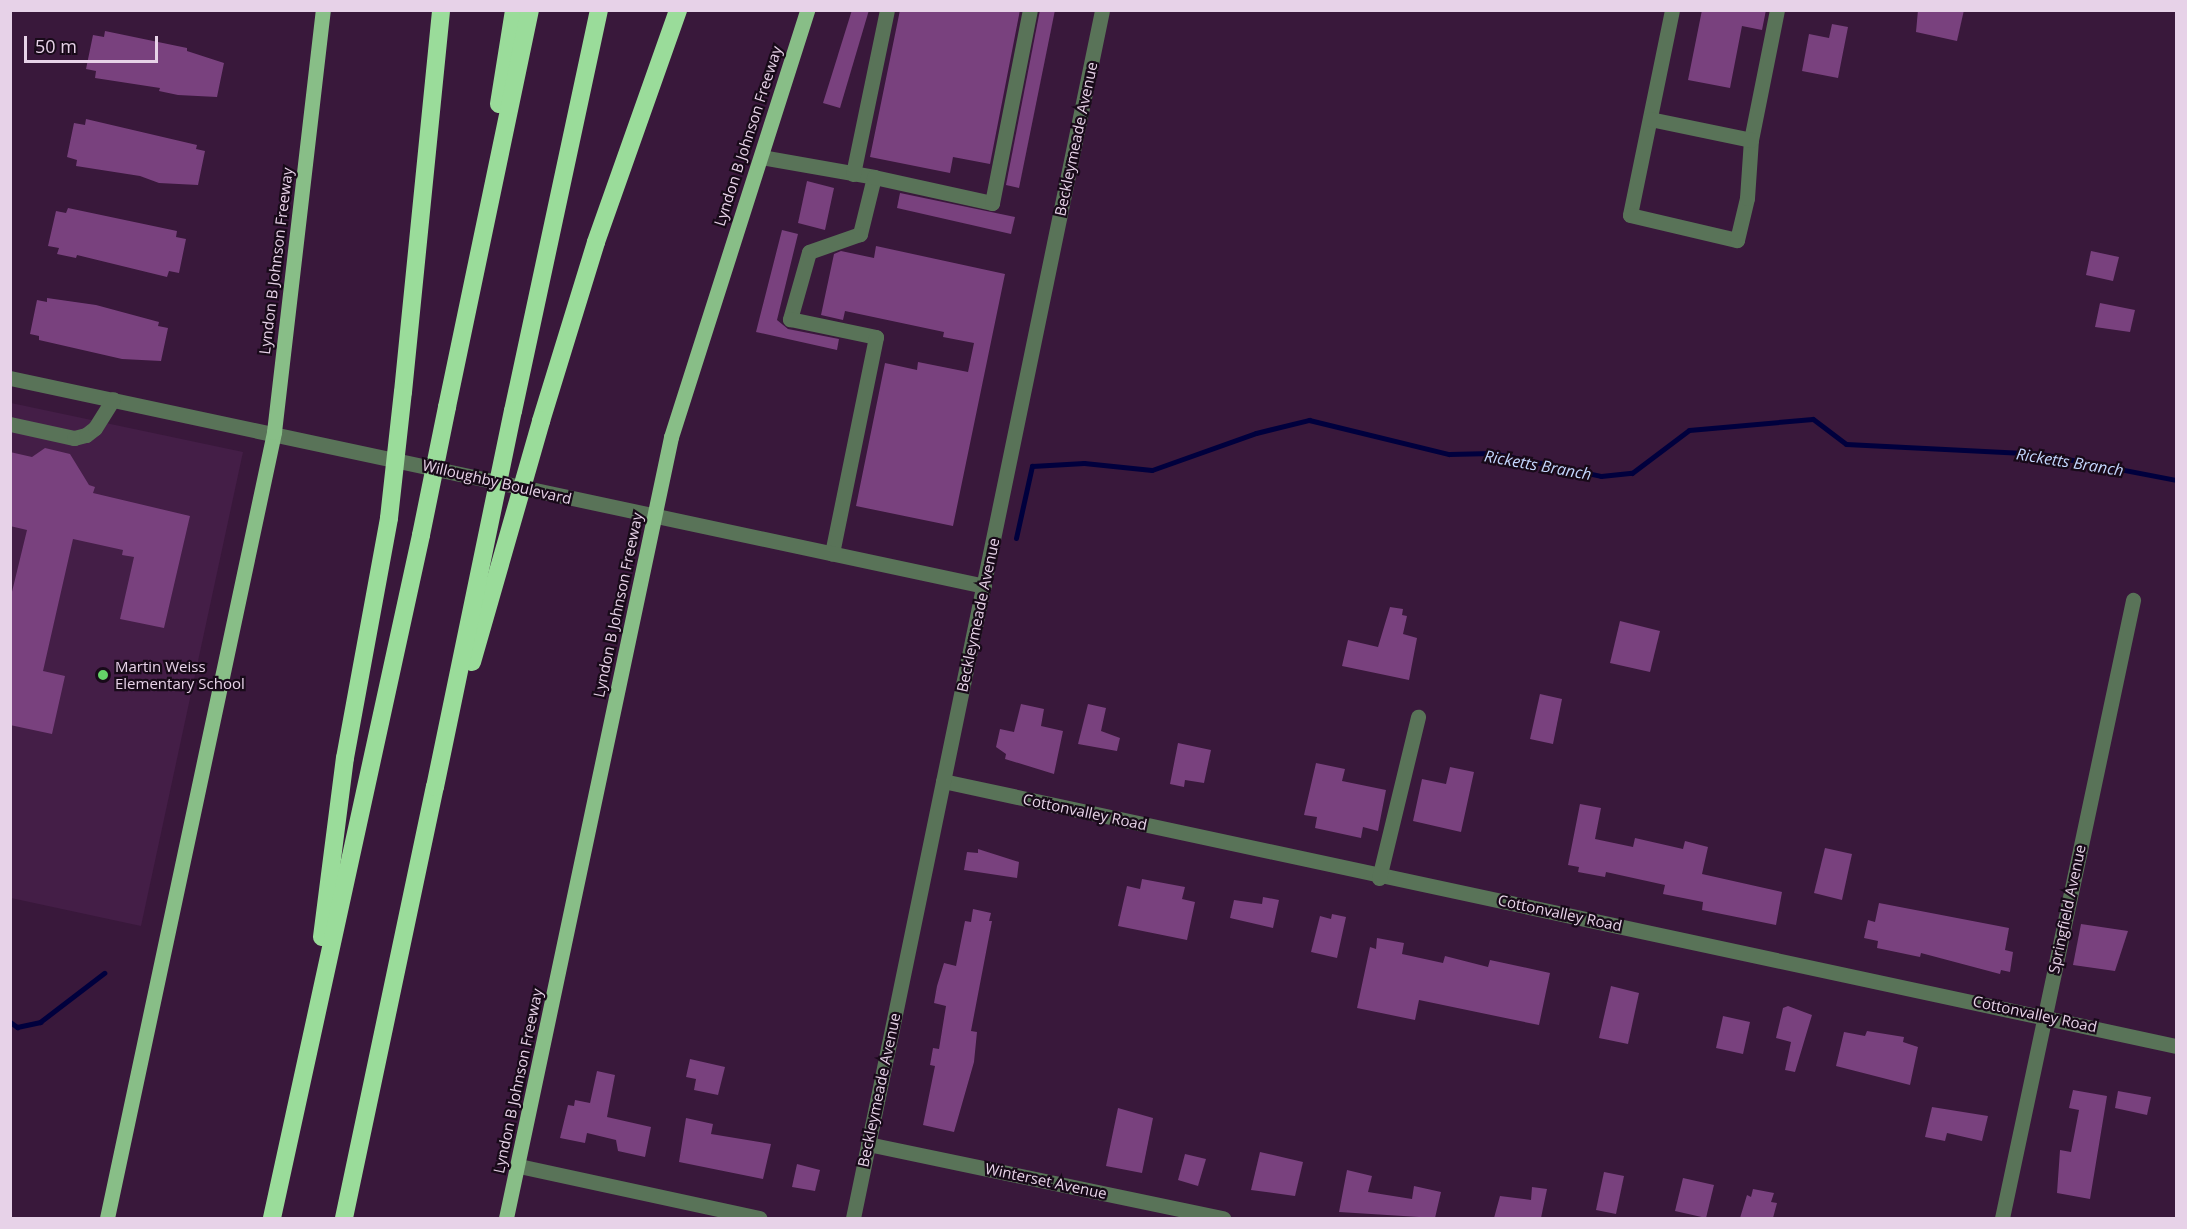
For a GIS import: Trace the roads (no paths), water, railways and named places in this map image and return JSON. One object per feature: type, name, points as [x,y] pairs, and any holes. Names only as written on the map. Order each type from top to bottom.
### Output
[{"type":"highway","points":[[307,1057],[345,758],[388,518],[403,392],[441,10]]},
{"type":"highway","points":[[467,311],[513,10]]},
{"type":"highway","points":[[272,1218],[421,535],[530,10]]},
{"type":"highway","points":[[344,1218],[599,10]]},
{"type":"highway","points":[[435,787],[603,221],[678,10]]},
{"type":"main road","name":"Lyndon B Johnson Freeway","points":[[107,1218],[274,432],[323,10]]},
{"type":"main road","name":"Lyndon B Johnson Freeway","points":[[506,1218],[519,1166],[671,437],[807,10]]},
{"type":"street","points":[[853,174],[887,10]]},
{"type":"street","points":[[761,157],[874,177],[992,203],[1030,10]]},
{"type":"street","name":"Beckleymeade Avenue","points":[[853,1218],[1102,10]]},
{"type":"street","points":[[1672,10],[1630,215],[1737,240],[1747,198],[1751,140],[1777,10]]},
{"type":"street","points":[[1650,118],[1751,140]]},
{"type":"street","points":[[832,554],[876,337],[790,319],[809,252],[860,234],[874,177]]},
{"type":"street","name":"Willoughby Boulevard","points":[[10,378],[274,432],[655,517],[984,586]]},
{"type":"street","points":[[10,424],[74,438],[86,435],[95,428],[113,399]]},
{"type":"street","name":"Springfield Avenue","points":[[2002,1218],[2133,600]]},
{"type":"street","points":[[1379,878],[1418,717]]},
{"type":"street","name":"Cottonvalley Road","points":[[944,781],[1379,878],[2044,1015],[2176,1046]]},
{"type":"street","name":"Winterset Avenue","points":[[868,1144],[1223,1218]]},
{"type":"street","points":[[519,1166],[759,1218]]},
{"type":"waterway","name":"Ricketts Branch","points":[[1016,538],[1032,466],[1084,463],[1152,470],[1256,433],[1309,420],[1449,454],[1492,453],[1601,476],[1632,473],[1689,430],[1813,419],[1846,444],[2041,454],[2176,480]]},
{"type":"waterway","name":"Ricketts Branch","points":[[10,1022],[17,1027],[40,1022],[104,973]]},
{"type":"place","name":"Martin Weiss Elementary School","points":[[103,675]]}]
